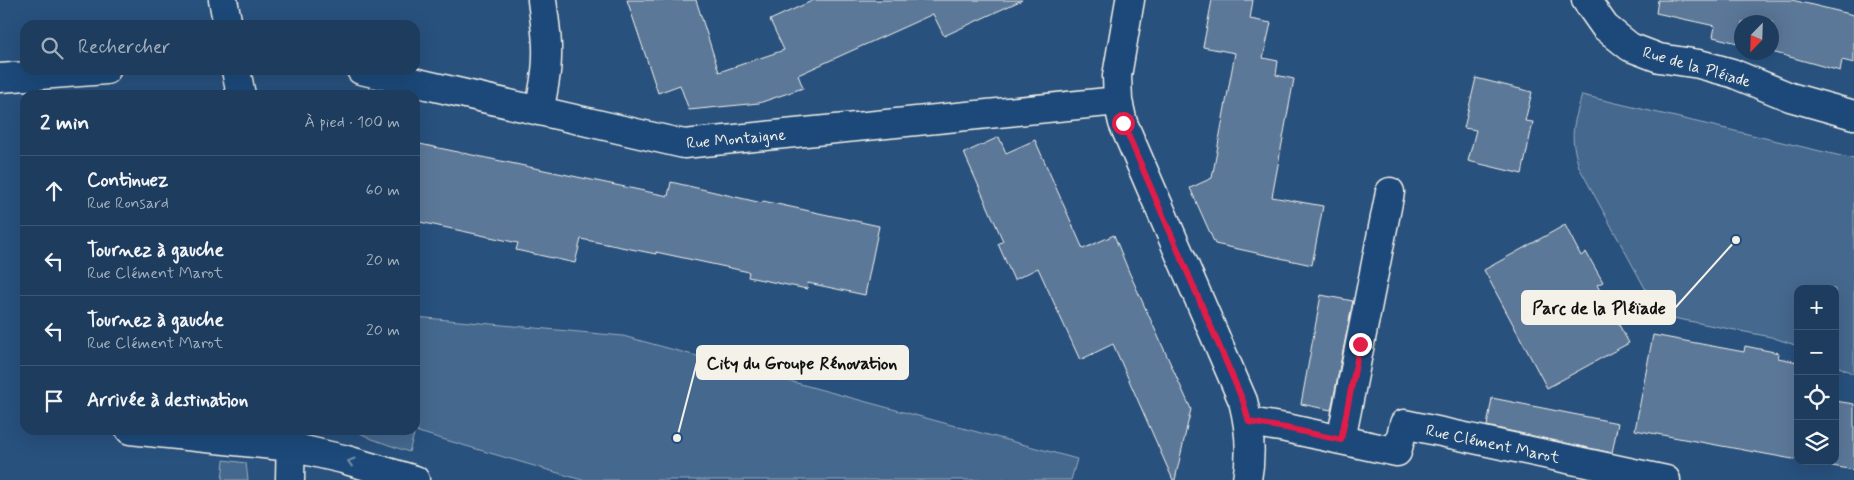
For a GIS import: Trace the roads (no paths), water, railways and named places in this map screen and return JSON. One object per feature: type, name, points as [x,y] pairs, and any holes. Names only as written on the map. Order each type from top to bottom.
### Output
[{"type":"street","points":[[223,0],[227,20]]},
{"type":"street","points":[[539,111],[547,57],[547,37],[542,0]]},
{"type":"street","points":[[1130,0],[1117,76],[1118,101],[1123,123],[1243,401],[1249,422],[1250,446],[1247,480]]},
{"type":"street","name":"Rue de la Pléiade","points":[[1586,0],[1605,27],[1630,46],[1659,58],[1699,64],[1732,73],[1790,98],[1854,115]]},
{"type":"street","points":[[0,78],[40,75]]},
{"type":"street","points":[[237,75],[240,90]]},
{"type":"street","name":"Rue Montaigne","points":[[383,75],[684,144],[1118,101]]},
{"type":"street","points":[[1341,440],[1390,192]]},
{"type":"street","name":"Rue Clément Marot","points":[[1249,422],[1397,452],[1404,424],[1666,480]]},
{"type":"street","points":[[219,435],[291,439],[343,459],[415,480]]},
{"type":"street","points":[[290,480],[291,439]]},
{"type":"place","name":"Parc de la Pléïade","points":[[1736,240]]},
{"type":"place","name":"City du Groupe Rénovation","points":[[677,438]]}]
